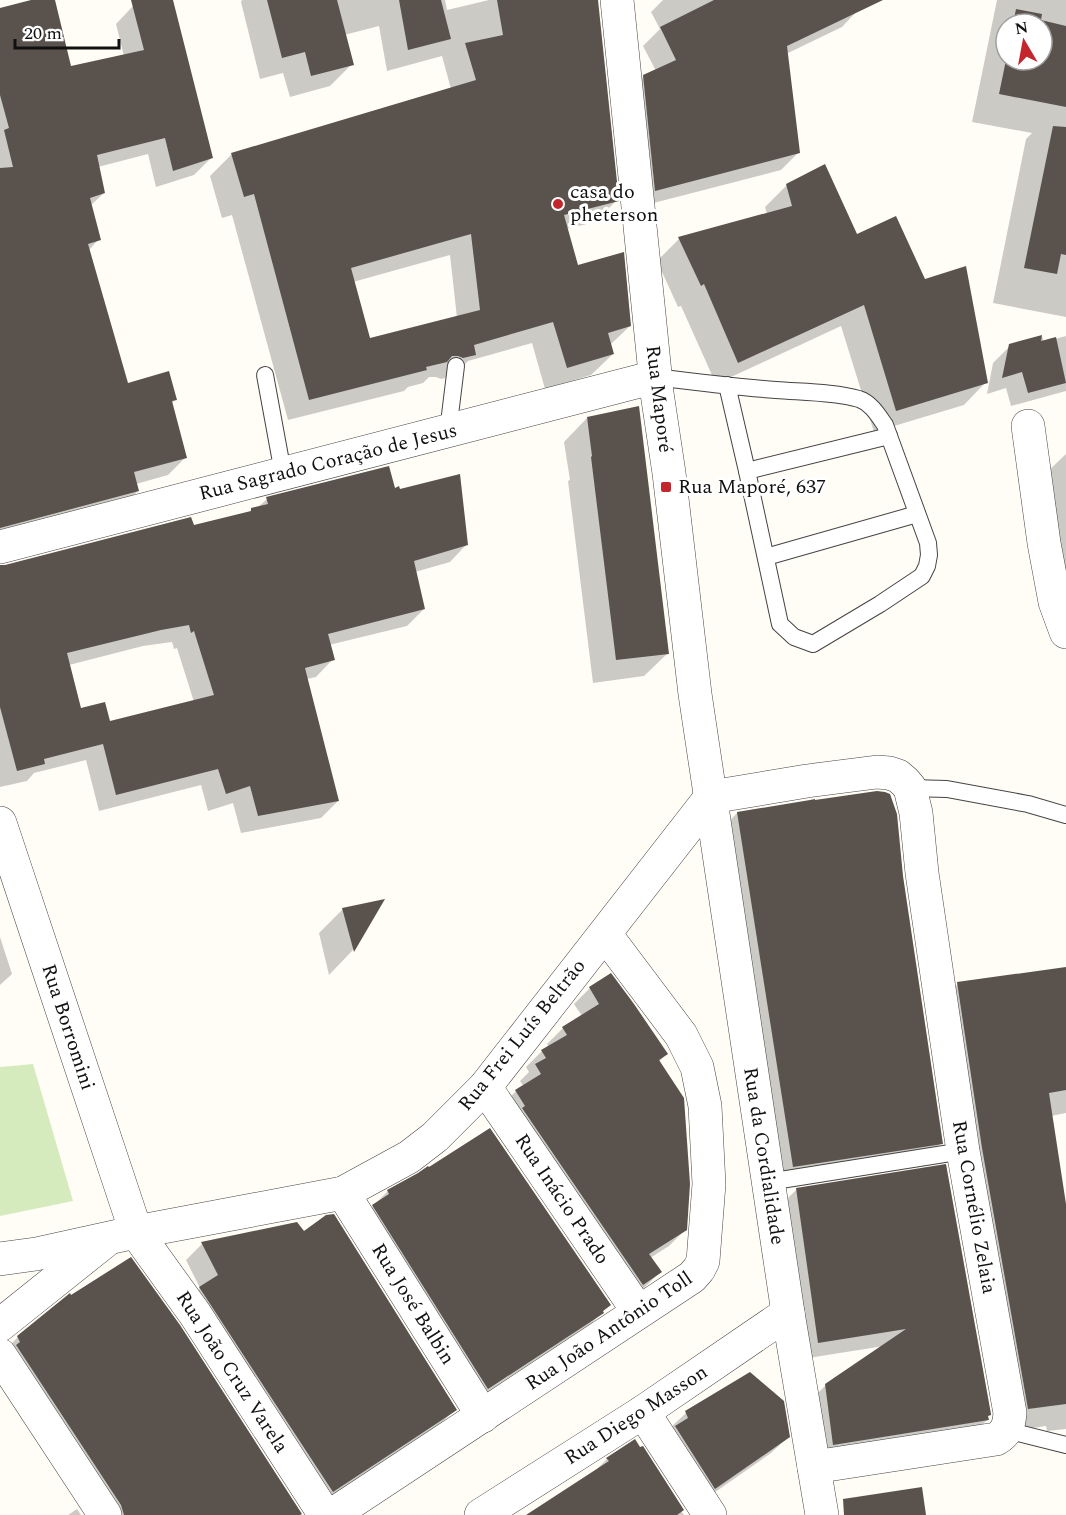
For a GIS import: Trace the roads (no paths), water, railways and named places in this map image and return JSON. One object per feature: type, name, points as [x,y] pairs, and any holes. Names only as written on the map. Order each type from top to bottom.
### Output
[{"type":"street","name":"Rua Maporé","points":[[617,0],[655,377],[669,472],[694,694],[711,797]]},
{"type":"street","name":"Rua Sagrado Coração de Jesus","points":[[0,547],[655,377]]},
{"type":"street","points":[[1028,426],[1044,543],[1055,602],[1066,632]]},
{"type":"street","points":[[711,797],[877,772],[898,776],[910,788]]},
{"type":"street","name":"Rua Cornélio Zelaia","points":[[910,788],[916,813],[922,873],[963,1151],[1010,1413],[1006,1431]]},
{"type":"street","name":"Rua Frei Luís Beltrão","points":[[0,1259],[36,1254],[343,1193],[409,1157],[435,1137],[485,1087],[711,797]]},
{"type":"street","name":"Rua da Cordialidade","points":[[711,797],[788,1313],[822,1515]]},
{"type":"street","name":"Rua Borromini","points":[[0,823],[123,1235]]},
{"type":"street","name":"Rua João Antônio Toll","points":[[332,1515],[692,1277],[703,1261],[710,1184],[705,1106],[697,1067],[681,1035],[605,934]]},
{"type":"street","name":"Rua Inácio Prado","points":[[485,1087],[638,1311]]},
{"type":"street","name":"Rua José Balbin","points":[[343,1193],[483,1416]]},
{"type":"street","points":[[0,1325],[123,1235]]},
{"type":"street","name":"Rua João Cruz Varela","points":[[123,1235],[195,1314],[325,1515]]},
{"type":"street","name":"Rua Diego Masson","points":[[485,1514],[643,1412],[788,1313]]},
{"type":"street","points":[[0,1355],[105,1515]]},
{"type":"street","points":[[643,1412],[710,1515]]},
{"type":"street","points":[[814,1467],[996,1438],[1006,1431]]},
{"type":"lane","points":[[448,431],[456,366]]},
{"type":"lane","points":[[265,375],[282,474]]},
{"type":"lane","points":[[655,377],[844,396],[861,400],[875,410],[885,425],[928,543],[927,566],[922,576],[813,644],[794,637],[780,624],[726,385]]},
{"type":"lane","points":[[747,471],[889,436]]},
{"type":"lane","points":[[766,557],[917,514]]},
{"type":"lane","points":[[910,788],[947,789],[1028,804],[1066,815]]},
{"type":"lane","points":[[768,1182],[963,1151]]},
{"type":"lane","points":[[1006,1431],[1066,1444]]},
{"type":"place","name":"casa do pheterson","points":[[558,204]]},
{"type":"place","name":"Rua Maporé, 637","points":[[666,487]]}]
